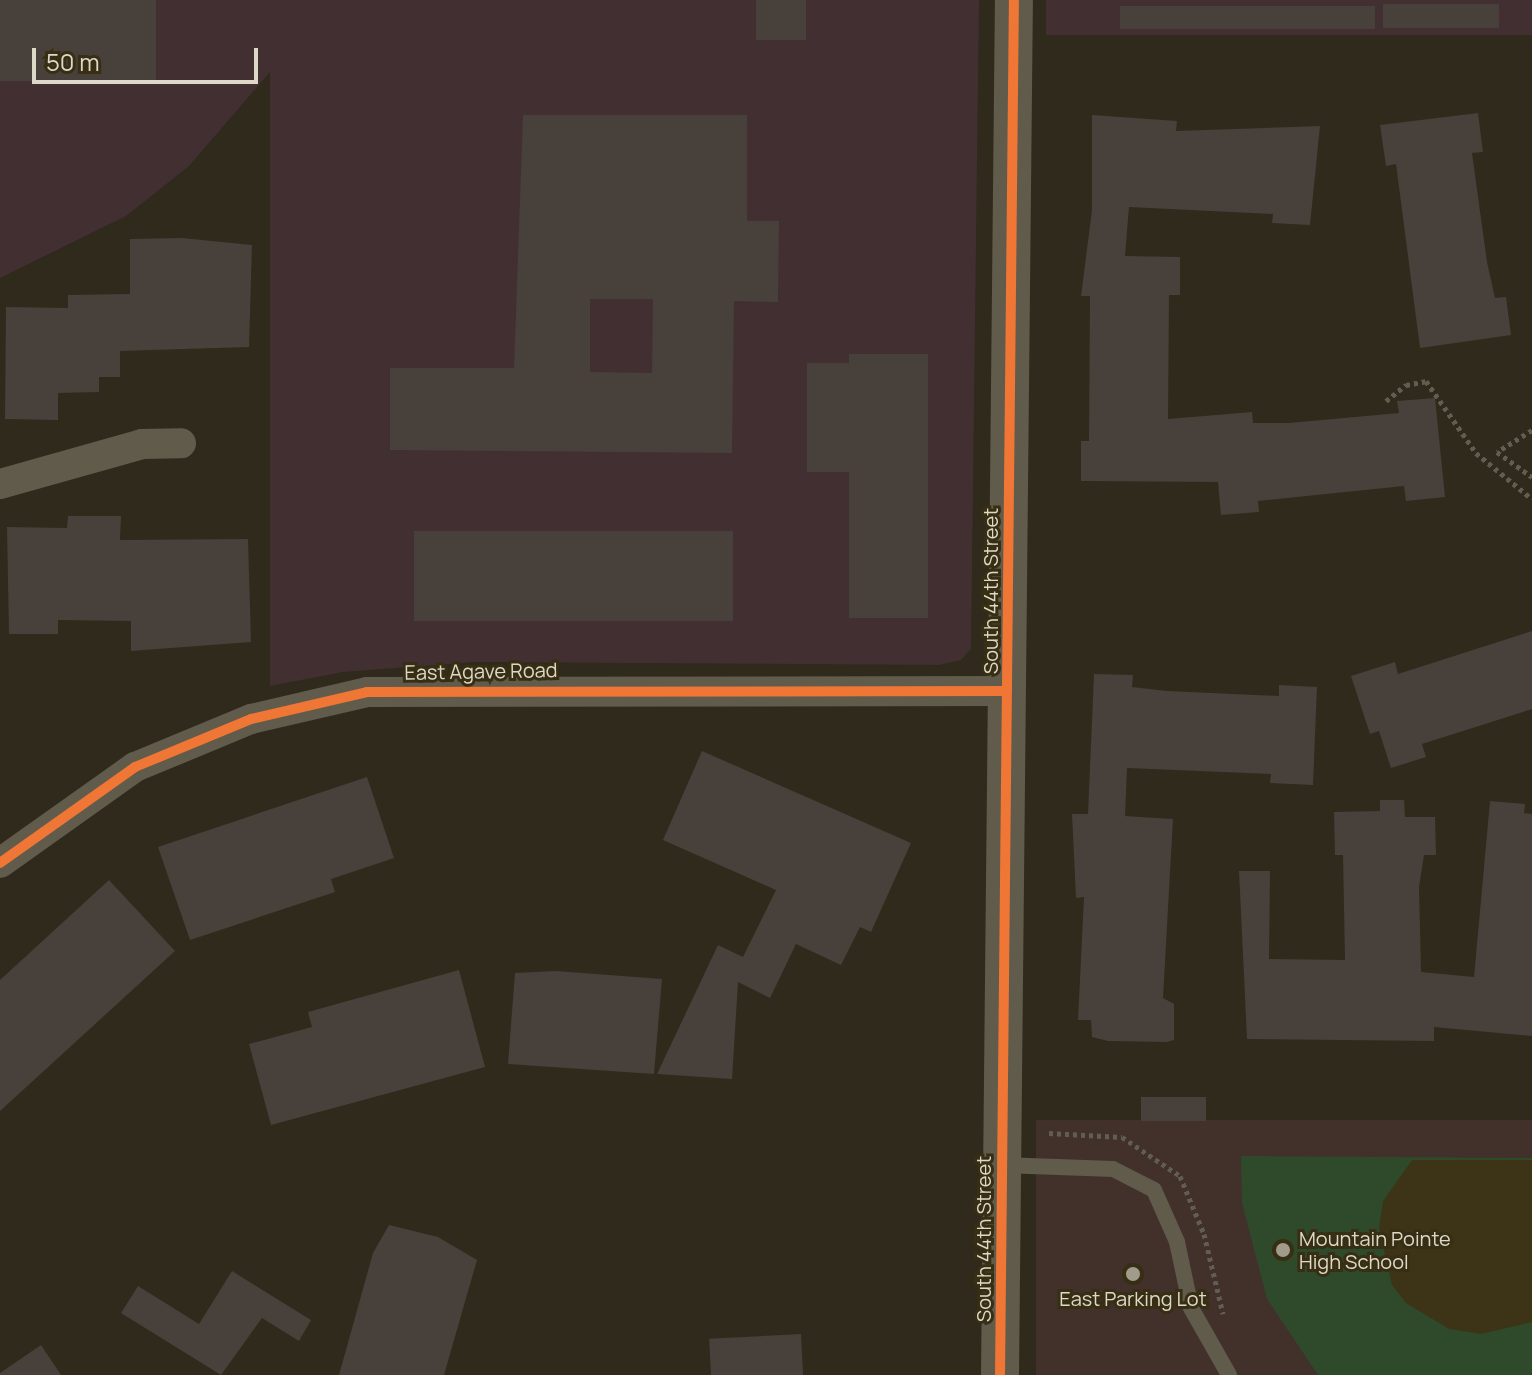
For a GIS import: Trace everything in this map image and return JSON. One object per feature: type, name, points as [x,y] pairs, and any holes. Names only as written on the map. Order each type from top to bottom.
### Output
[{"type":"street","name":"South 44th Street","points":[[1000,1375],[1014,0]]},
{"type":"street","points":[[0,484],[142,444],[181,443]]},
{"type":"street","name":"East Agave Road","points":[[0,863],[135,767],[251,719],[367,692],[1007,691]]},
{"type":"lane","points":[[1000,1165],[1113,1169],[1154,1190],[1177,1242],[1191,1308],[1229,1375]]},
{"type":"path","points":[[1386,401],[1406,385],[1426,381],[1476,453],[1532,499]]},
{"type":"path","points":[[1532,430],[1497,452],[1532,477]]},
{"type":"shaded area","points":[[0,0],[979,0],[971,649],[961,660],[939,665],[475,662],[343,672],[270,686],[270,72],[189,166],[126,216],[0,278]]},
{"type":"shaded area","points":[[1046,0],[1532,0],[1532,35],[1046,35]]},
{"type":"shaded area","name":"Mountain Pointe High School","points":[[1036,1120],[1532,1120],[1532,1375],[1036,1375]]},
{"type":"green space","points":[[1241,1156],[1532,1158],[1532,1375],[1318,1375],[1267,1299],[1242,1203]]},
{"type":"sand","points":[[1412,1160],[1532,1160],[1532,1322],[1481,1334],[1449,1329],[1406,1303],[1392,1285],[1379,1228],[1383,1201]]},
{"type":"building","points":[[0,0],[156,0],[156,81],[0,81]]},
{"type":"building","points":[[756,0],[806,0],[806,40],[756,40]]},
{"type":"building","points":[[1383,4],[1499,4],[1499,28],[1383,28]]},
{"type":"building","points":[[1120,6],[1375,6],[1375,29],[1120,29]]},
{"type":"building","points":[[1478,113],[1483,152],[1472,153],[1487,262],[1495,298],[1506,297],[1511,335],[1420,348],[1396,164],[1386,166],[1380,125]]},
{"type":"building","points":[[523,115],[747,115],[747,221],[779,221],[778,302],[734,301],[732,453],[390,450],[390,368],[514,368]],"holes":[[[590,299],[653,299],[652,373],[590,372]]]},
{"type":"building","points":[[1092,115],[1177,121],[1176,131],[1320,126],[1310,225],[1272,223],[1273,214],[1129,207],[1125,256],[1180,257],[1180,295],[1169,295],[1168,419],[1252,412],[1253,423],[1289,423],[1399,413],[1397,401],[1435,398],[1445,497],[1406,501],[1404,486],[1258,501],[1259,512],[1221,515],[1218,482],[1081,481],[1081,441],[1089,441],[1090,296],[1081,296],[1092,210]]},
{"type":"building","points":[[182,238],[252,245],[249,347],[120,351],[120,377],[99,377],[99,392],[58,393],[58,420],[5,419],[6,307],[68,308],[68,295],[130,294],[130,239]]},
{"type":"building","points":[[849,354],[928,354],[928,618],[849,618],[849,472],[807,472],[807,363],[849,363]]},
{"type":"building","points":[[68,516],[121,516],[120,540],[248,539],[251,642],[131,651],[131,621],[58,620],[58,634],[9,634],[7,527],[67,528]]},
{"type":"building","points":[[414,531],[733,531],[733,621],[414,621]]},
{"type":"building","points":[[1532,631],[1532,709],[1422,744],[1426,757],[1391,768],[1379,731],[1370,734],[1351,676],[1395,662],[1398,674]]},
{"type":"building","points":[[1094,674],[1133,675],[1132,687],[1167,691],[1279,696],[1279,685],[1317,687],[1313,785],[1270,783],[1271,774],[1127,768],[1125,816],[1173,819],[1163,998],[1174,1004],[1174,1040],[1167,1042],[1108,1041],[1092,1037],[1091,1020],[1078,1020],[1084,897],[1076,898],[1072,814],[1088,814]]},
{"type":"building","points":[[702,751],[911,843],[871,932],[860,927],[841,965],[796,944],[770,998],[738,982],[732,1079],[657,1074],[718,945],[743,957],[776,890],[663,840]]},
{"type":"building","points":[[367,777],[394,858],[331,879],[335,892],[190,940],[158,847]]},
{"type":"building","points":[[1380,800],[1404,800],[1405,817],[1435,817],[1436,855],[1424,855],[1419,887],[1421,972],[1474,977],[1490,801],[1525,804],[1524,813],[1532,814],[1532,1036],[1434,1027],[1434,1041],[1247,1039],[1239,871],[1270,871],[1269,959],[1345,960],[1343,855],[1335,855],[1334,812],[1380,811]]},
{"type":"building","points":[[109,880],[175,951],[0,1111],[0,980]]},
{"type":"building","points":[[459,970],[485,1067],[271,1125],[249,1044],[312,1027],[308,1012]]},
{"type":"building","points":[[556,971],[662,979],[654,1074],[508,1064],[515,973]]},
{"type":"building","points":[[1141,1097],[1206,1097],[1206,1121],[1141,1121]]},
{"type":"building","points":[[389,1225],[438,1237],[477,1260],[444,1375],[339,1375],[373,1253]]},
{"type":"building","points":[[232,1271],[311,1320],[299,1341],[262,1318],[221,1375],[121,1313],[138,1286],[199,1324]]},
{"type":"building","points":[[801,1334],[803,1375],[711,1375],[709,1339]]},
{"type":"building","points":[[41,1345],[61,1375],[0,1375],[0,1373]]},
{"type":"cycle path","points":[[1000,1375],[1014,0]]},
{"type":"cycle path","points":[[0,863],[135,767],[251,719],[367,692],[1007,691]]},
{"type":"place","name":"Mountain Pointe High School","points":[[1283,1250]]},
{"type":"place","name":"East Parking Lot","points":[[1133,1274]]}]
